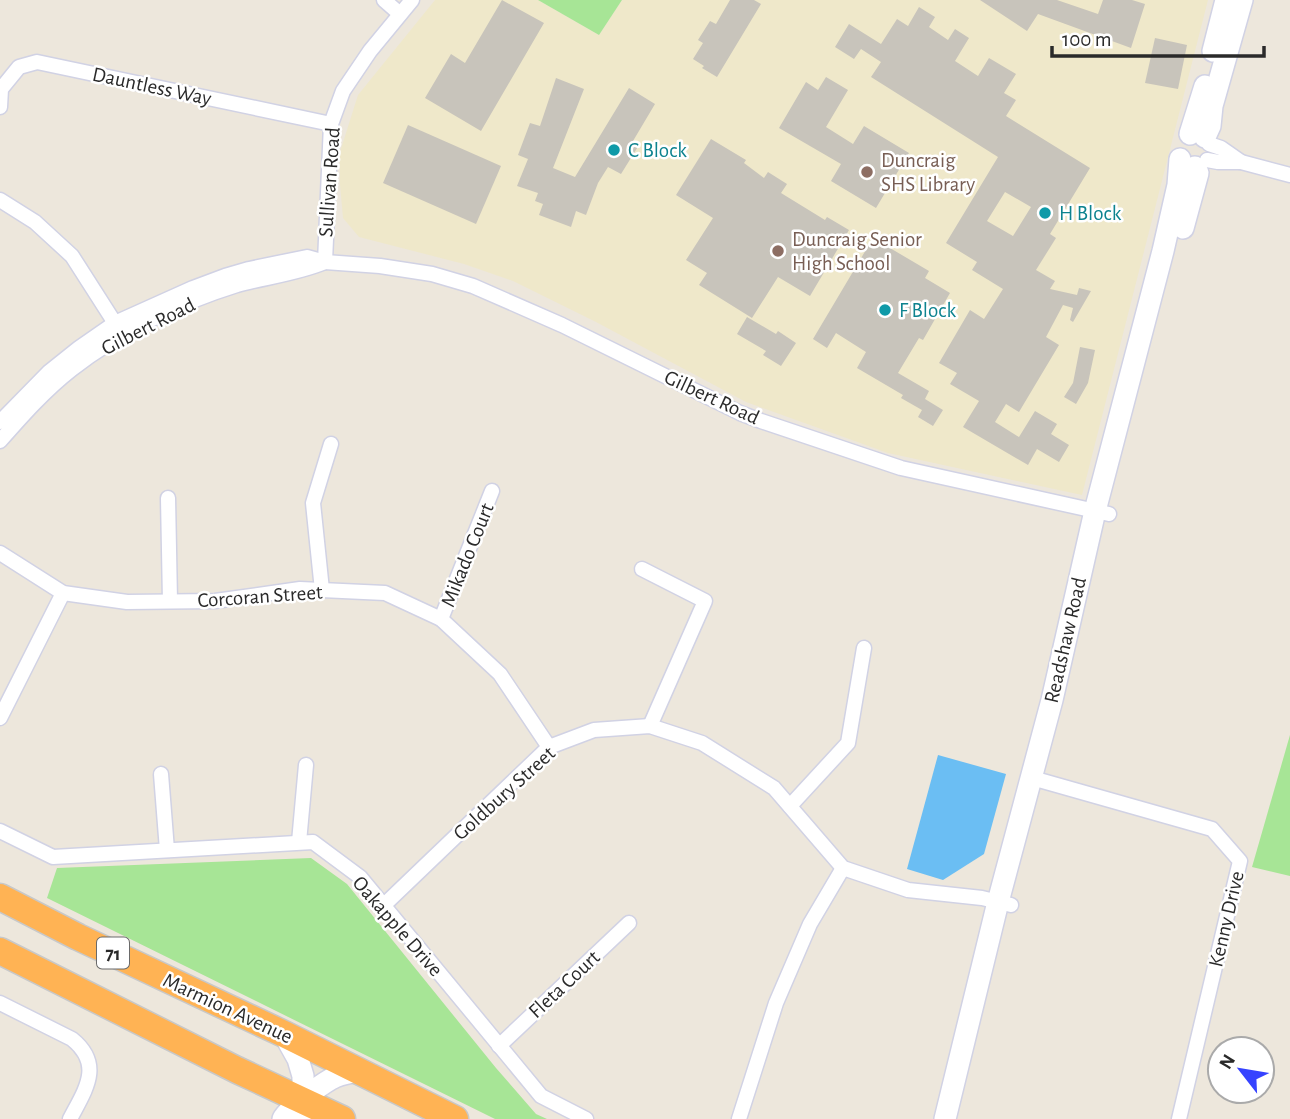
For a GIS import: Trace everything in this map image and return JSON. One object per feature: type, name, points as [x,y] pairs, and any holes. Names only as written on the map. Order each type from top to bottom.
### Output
[{"type":"highway","name":"Marmion Avenue","points":[[0,897],[455,1119]]},
{"type":"highway","name":"71","points":[[0,951],[237,1070],[296,1113],[342,1119]]},
{"type":"street","points":[[384,0],[400,14]]},
{"type":"street","name":"Sullivan Road","points":[[324,262],[331,124],[343,91],[370,51],[412,0]]},
{"type":"street","name":"Readshaw Road","points":[[945,1119],[1038,780],[1102,512],[1198,173],[1204,90],[1226,0]]},
{"type":"street","name":"Readshaw Road","points":[[1198,150],[1210,126],[1212,106],[1242,0]]},
{"type":"street","name":"Dauntless Way","points":[[0,107],[1,89],[19,67],[37,62],[331,124]]},
{"type":"street","points":[[1198,150],[1221,148],[1241,162],[1290,175]]},
{"type":"street","points":[[0,200],[35,222],[72,256],[118,329]]},
{"type":"street","name":"Gilbert Road","points":[[0,441],[3,424],[49,372],[79,348],[193,288],[249,269],[307,257],[324,262],[380,266],[432,274],[474,286],[562,325],[751,417],[901,467],[1102,512]]},
{"type":"street","points":[[322,590],[313,503],[331,444]]},
{"type":"street","name":"Mikado Court","points":[[441,618],[492,491]]},
{"type":"street","points":[[168,498],[170,601]]},
{"type":"street","name":"Corcoran Street","points":[[0,553],[62,593],[127,602],[215,601],[300,589],[385,593],[441,618],[500,674],[549,747]]},
{"type":"street","points":[[642,569],[705,601],[650,726]]},
{"type":"street","points":[[0,718],[62,593]]},
{"type":"street","points":[[790,806],[848,743],[864,648]]},
{"type":"street","name":"Goldbury Street","points":[[383,906],[549,747],[594,730],[650,726],[702,743],[774,788],[843,868]]},
{"type":"street","points":[[299,842],[306,765]]},
{"type":"street","points":[[161,774],[167,850]]},
{"type":"street","name":"Kenny Drive","points":[[1038,780],[1212,829],[1240,861],[1179,1119]]},
{"type":"street","name":"Oakapple Drive","points":[[0,831],[53,857],[313,842],[360,877],[541,1096],[586,1119]]},
{"type":"street","points":[[739,1119],[776,1003],[810,924],[843,868],[908,890],[1004,903]]},
{"type":"street","name":"Readshaw Road","points":[[958,1119],[1004,903]]},
{"type":"street","name":"Fleta Court","points":[[499,1046],[629,923]]},
{"type":"street","points":[[0,1003],[72,1039],[85,1053],[90,1072],[89,1082],[70,1119]]},
{"type":"street","points":[[284,1034],[298,1059],[303,1076],[296,1113]]},
{"type":"street","points":[[237,1070],[267,1090],[274,1103],[276,1119]]},
{"type":"street","points":[[296,1113],[331,1079],[358,1071]]},
{"type":"shaded area","name":"Duncraig Senior High School","points":[[435,0],[538,0],[599,35],[622,0],[1208,0],[1082,495],[888,453],[746,402],[513,281],[464,264],[359,237],[343,218],[340,185],[340,152],[358,95]]},
{"type":"green space","points":[[538,0],[622,0],[599,35]]},
{"type":"green space","points":[[1290,735],[1290,876],[1252,867]]},
{"type":"green space","points":[[311,858],[347,884],[496,1068],[536,1114],[547,1119],[495,1119],[47,898],[57,868]]},
{"type":"water","points":[[938,755],[1006,774],[984,854],[943,880],[907,869]]},
{"type":"building","points":[[502,0],[544,23],[481,131],[425,98],[451,54],[465,63]]},
{"type":"building","points":[[730,0],[754,0],[761,4],[717,77],[693,59],[703,43],[698,40],[710,21],[716,24]]},
{"type":"building","points":[[980,0],[1057,0],[1098,14],[1103,0],[1132,0],[1145,4],[1131,48],[1038,14],[1027,31]]},
{"type":"building","points":[[919,7],[935,17],[929,27],[948,40],[955,29],[969,38],[955,61],[978,76],[989,58],[1016,74],[1004,93],[1016,100],[1006,116],[1090,168],[1050,234],[1056,238],[1036,270],[1055,281],[1050,289],[1077,295],[1079,288],[1091,291],[1073,322],[1070,320],[1073,308],[1063,305],[1046,337],[1059,345],[1019,412],[1006,404],[995,422],[1019,437],[1035,411],[1057,424],[1051,434],[1069,445],[1059,462],[1037,449],[1028,465],[963,427],[979,401],[950,384],[957,373],[939,363],[970,310],[984,319],[1003,289],[972,270],[977,262],[946,243],[998,157],[871,77],[881,62],[861,49],[854,59],[835,47],[849,24],[881,44],[897,19],[908,26]],"holes":[[[1005,192],[1031,207],[1013,236],[987,221]]]},
{"type":"building","points":[[1155,38],[1187,45],[1178,89],[1145,83]]},
{"type":"building","points":[[826,77],[848,90],[826,127],[853,144],[864,126],[909,153],[876,208],[831,181],[841,164],[779,128],[806,82],[818,90]]},
{"type":"building","name":"C Block","points":[[556,78],[584,89],[553,168],[575,177],[629,88],[655,104],[633,141],[639,145],[621,174],[608,167],[598,183],[586,215],[576,211],[571,227],[539,215],[543,204],[535,201],[538,193],[517,186],[528,159],[518,155],[530,123],[540,126]]},
{"type":"building","points":[[408,125],[501,166],[476,224],[383,183]]},
{"type":"building","points":[[711,139],[746,160],[744,163],[764,178],[768,172],[787,184],[781,193],[825,220],[827,217],[849,230],[810,296],[778,277],[752,318],[699,285],[707,273],[686,260],[713,218],[676,195]]},
{"type":"building","name":"F Block","points":[[873,238],[929,271],[925,278],[950,293],[923,340],[919,338],[898,373],[929,391],[925,399],[943,410],[933,426],[918,417],[922,410],[901,398],[903,395],[857,368],[866,352],[836,333],[827,348],[813,339]]},
{"type":"building","points":[[747,317],[776,334],[778,331],[796,343],[781,366],[763,355],[766,351],[737,334]]},
{"type":"building","points":[[1080,347],[1095,350],[1088,383],[1076,404],[1064,397],[1073,383]]},
{"type":"place","name":"C Block","points":[[614,150]]},
{"type":"place","name":"Duncraig SHS Library","points":[[867,172]]},
{"type":"place","name":"H Block","points":[[1045,213]]},
{"type":"place","name":"Duncraig Senior High School","points":[[778,251]]},
{"type":"place","name":"F Block","points":[[885,310]]}]
